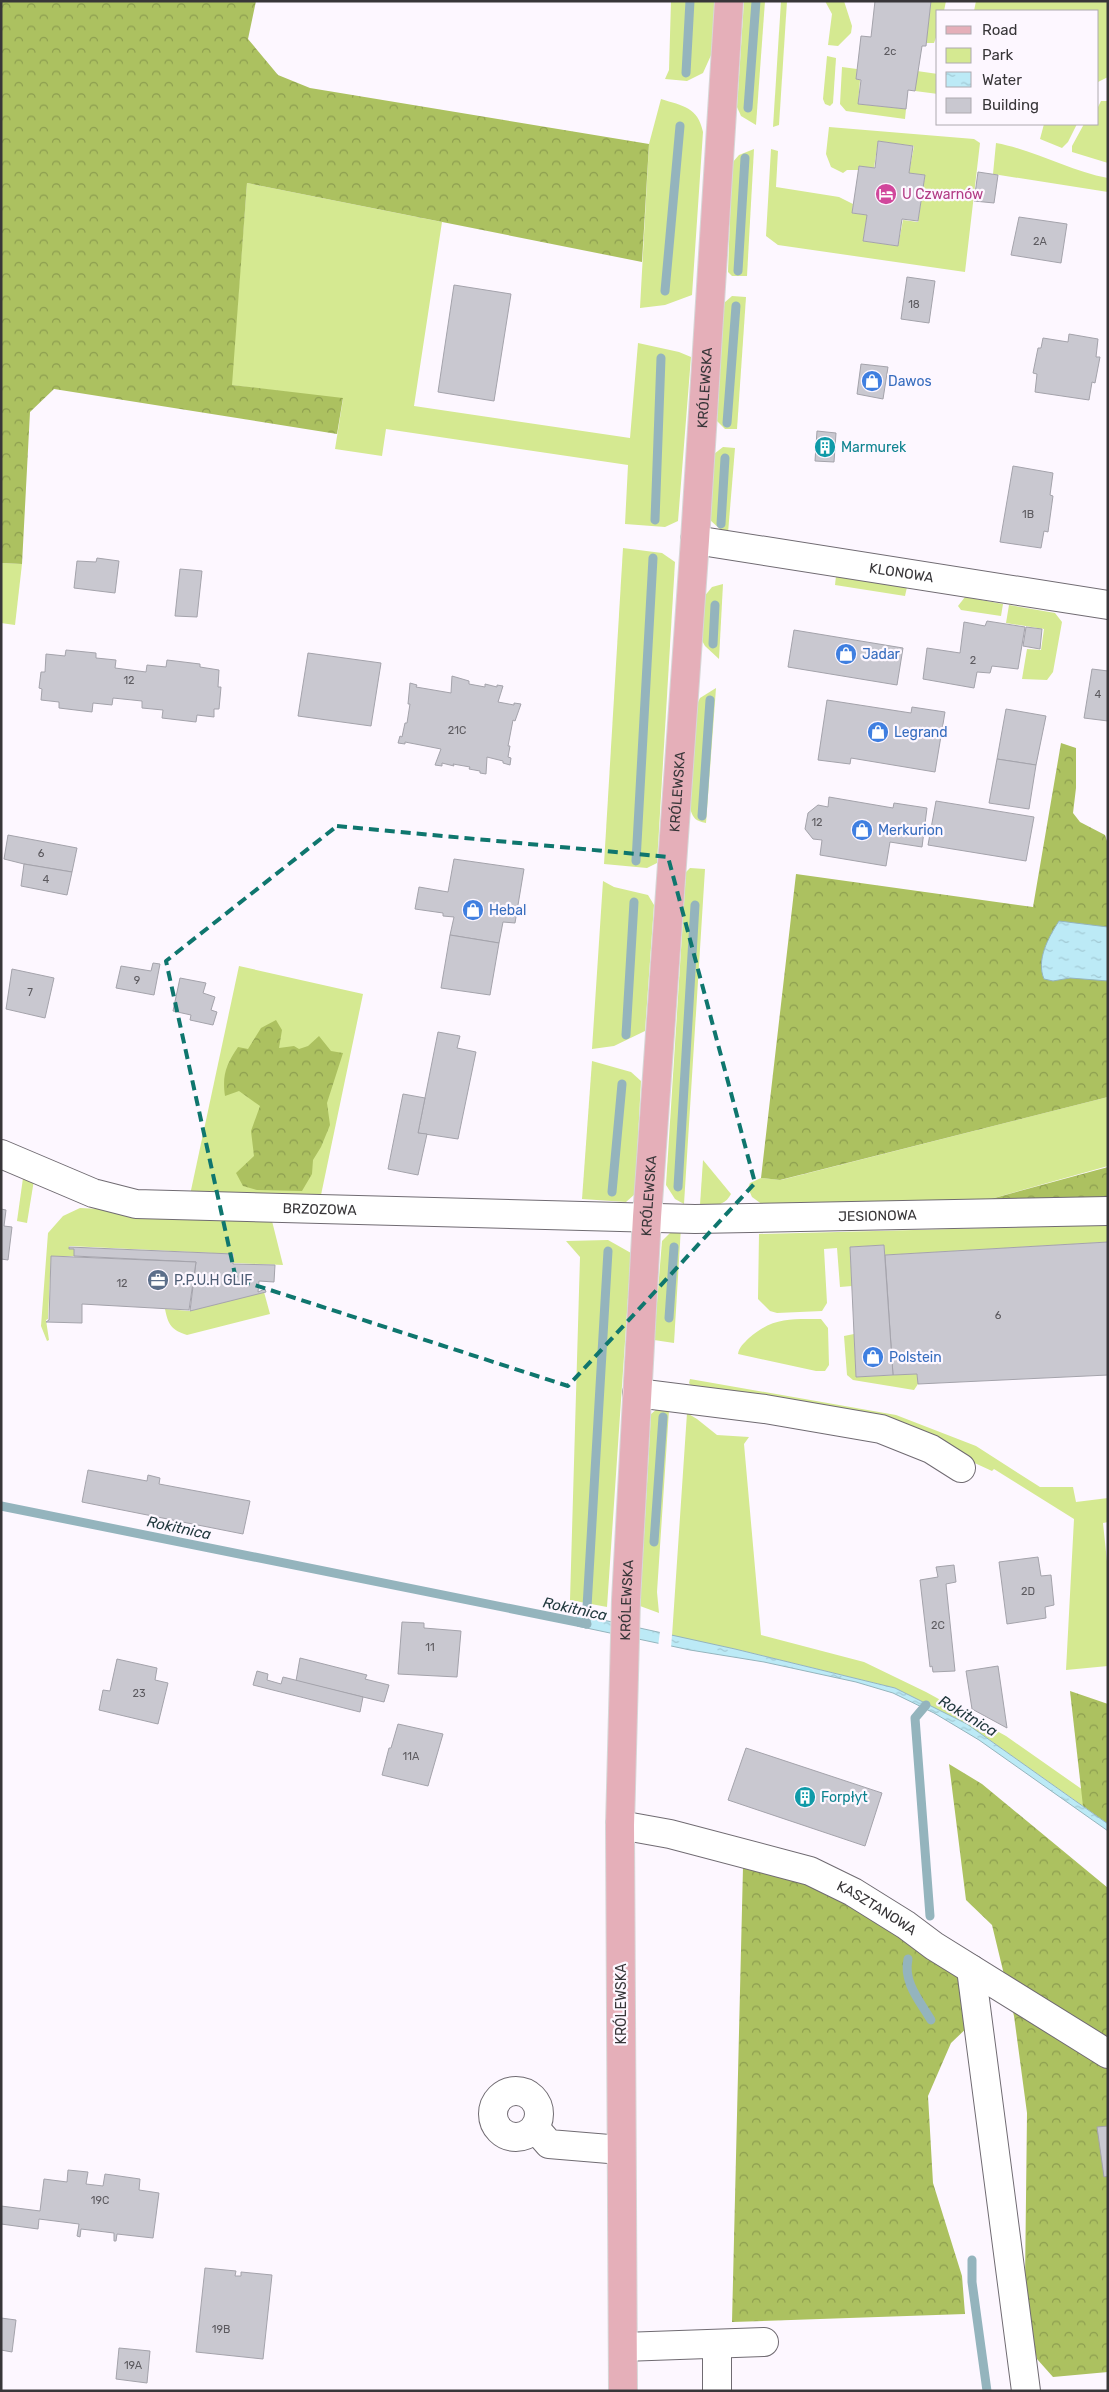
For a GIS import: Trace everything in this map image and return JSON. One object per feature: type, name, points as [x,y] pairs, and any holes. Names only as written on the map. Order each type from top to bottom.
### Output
[{"type":"main road","name":"KRÓLEWSKA","points":[[623,2391],[620,1825],[626,1600],[647,1217],[695,540],[729,1]]},
{"type":"street","name":"KLONOWA","points":[[695,540],[1108,605]]},
{"type":"street","name":"BRZOZOWA","points":[[1,1154],[93,1193],[136,1204],[647,1217]]},
{"type":"street","name":"JESIONOWA","points":[[647,1217],[695,1219],[1108,1211]]},
{"type":"street","points":[[637,1393],[765,1408],[881,1429],[931,1450],[961,1468]]},
{"type":"street","name":"KASZTANOWA","points":[[620,1825],[670,1834],[810,1871],[868,1901],[971,1969],[1108,2054]]},
{"type":"street","points":[[971,1969],[1026,2391]]},
{"type":"street","points":[[535,2128],[549,2144],[621,2150]]},
{"type":"street","points":[[623,2347],[764,2342]]},
{"type":"street","points":[[717,2344],[717,2391]]},
{"type":"highlighted area","points":[[337,826],[668,857],[755,1183],[568,1386],[236,1279],[166,961]]},
{"type":"green space","points":[[1,1],[256,1],[248,39],[278,75],[310,88],[649,144],[642,262],[247,183],[232,385],[343,398],[337,434],[54,389],[30,412],[22,564],[1,563]]},
{"type":"green space","points":[[671,1],[716,1],[712,53],[703,73],[687,81],[665,79],[669,70]]},
{"type":"green space","points":[[744,1],[765,1],[756,125],[741,116],[737,107]]},
{"type":"green space","points":[[781,1],[787,1],[779,125],[773,127]]},
{"type":"green space","points":[[825,1],[844,1],[852,26],[851,33],[838,46],[828,45],[832,14]]},
{"type":"green space","points":[[931,1],[946,1],[944,10],[936,10],[936,38],[934,43],[926,43]]},
{"type":"green space","points":[[976,1],[1108,1],[1108,77],[1099,82],[1099,10],[974,10]]},
{"type":"green space","points":[[827,56],[836,58],[833,103],[830,106],[825,104],[823,99]]},
{"type":"green space","points":[[842,67],[857,69],[856,79],[860,80],[858,104],[906,109],[905,119],[846,111],[840,104]]},
{"type":"green space","points":[[917,71],[936,74],[936,94],[915,91]]},
{"type":"green space","points":[[661,99],[683,106],[693,112],[701,124],[703,132],[692,295],[665,305],[640,308],[649,144]]},
{"type":"green space","points":[[1101,101],[1108,101],[1108,163],[1072,152],[1072,146],[1083,125],[1099,125],[1099,105]]},
{"type":"green space","points":[[1044,125],[1076,125],[1068,142],[1062,148],[1040,139]]},
{"type":"green space","points":[[829,127],[974,139],[980,143],[965,272],[778,245],[766,236],[771,149],[778,151],[776,187],[839,197],[853,204],[852,213],[867,215],[863,241],[898,246],[903,220],[918,222],[925,175],[909,173],[914,146],[878,141],[874,168],[859,166],[858,170],[847,170],[843,173],[831,167],[826,154]]},
{"type":"green space","points":[[996,143],[1024,150],[1080,171],[1108,178],[1108,192],[993,174]]},
{"type":"green space","points":[[754,149],[747,276],[732,276],[728,272],[732,163],[739,155]]},
{"type":"green space","points":[[247,183],[442,222],[414,406],[630,438],[638,343],[679,352],[691,357],[678,521],[665,527],[625,524],[628,465],[386,429],[382,456],[335,449],[343,399],[231,385]]},
{"type":"green space","points":[[732,296],[746,297],[737,429],[725,429],[717,421],[724,303]]},
{"type":"green space","points":[[723,447],[735,448],[728,533],[722,531],[709,519],[714,454]]},
{"type":"green space","points":[[623,548],[662,553],[675,562],[657,863],[647,868],[604,864]]},
{"type":"green space","points":[[1,563],[22,564],[15,625],[1,623]]},
{"type":"green space","points":[[836,576],[907,587],[905,596],[835,585]]},
{"type":"green space","points":[[723,584],[719,659],[705,646],[701,639],[703,598],[712,587]]},
{"type":"green space","points":[[965,597],[1003,604],[1001,616],[961,610],[958,606]]},
{"type":"green space","points":[[1009,605],[1055,613],[1062,622],[1053,672],[1047,680],[1022,679],[1027,649],[1041,650],[1044,629],[1006,623]]},
{"type":"green space","points":[[716,688],[706,823],[695,819],[690,808],[697,704],[700,698]]},
{"type":"green space","points":[[1061,743],[1076,748],[1076,788],[1073,813],[1080,822],[1105,835],[1108,844],[1108,1097],[780,1180],[761,1178],[796,874],[1033,907]]},
{"type":"green space","points":[[690,868],[705,869],[684,1204],[675,1199],[666,1185],[686,872]]},
{"type":"green space","points":[[603,881],[614,887],[648,895],[654,905],[645,1031],[614,1046],[592,1049]]},
{"type":"green space","points":[[239,966],[363,994],[321,1195],[190,1195]]},
{"type":"green space","points":[[276,1020],[282,1030],[279,1048],[294,1046],[299,1049],[308,1046],[319,1036],[331,1051],[343,1053],[327,1103],[330,1125],[321,1147],[313,1160],[312,1174],[302,1191],[257,1190],[243,1186],[236,1173],[254,1156],[251,1131],[260,1106],[239,1091],[225,1096],[224,1082],[226,1070],[230,1059],[238,1047],[248,1049],[261,1028]]},
{"type":"green space","points":[[592,1061],[631,1072],[641,1081],[635,1194],[626,1202],[582,1199]]},
{"type":"green space","points":[[1108,1097],[1108,1166],[987,1200],[763,1209],[763,1205],[752,1197],[748,1188],[750,1183],[761,1178],[781,1180]]},
{"type":"green space","points":[[703,1160],[731,1194],[725,1201],[714,1206],[700,1205]]},
{"type":"green space","points":[[1108,1167],[1108,1198],[987,1200]]},
{"type":"green space","points":[[23,1178],[34,1180],[27,1223],[17,1221]]},
{"type":"green space","points":[[80,1208],[271,1217],[283,1265],[233,1263],[234,1254],[69,1246],[69,1249],[74,1249],[74,1256],[51,1256],[48,1319],[46,1320],[49,1340],[47,1341],[41,1326],[48,1233],[63,1216]]},
{"type":"green space","points":[[1108,1225],[1108,1242],[885,1255],[884,1245],[850,1247],[852,1286],[840,1287],[837,1248],[824,1249],[827,1303],[822,1311],[777,1313],[770,1311],[758,1299],[759,1234]]},
{"type":"green space","points":[[681,1227],[674,1343],[654,1340],[662,1241],[673,1230]]},
{"type":"green space","points":[[608,1240],[631,1253],[607,1607],[570,1600],[580,1257],[566,1241]]},
{"type":"green space","points":[[264,1292],[270,1314],[187,1335],[174,1329],[167,1319],[165,1309],[190,1311]]},
{"type":"green space","points":[[791,1319],[821,1319],[828,1328],[829,1365],[825,1371],[816,1371],[738,1354],[749,1338],[766,1326]]},
{"type":"green space","points":[[854,1334],[856,1377],[917,1374],[918,1384],[914,1390],[853,1380],[847,1375],[844,1336]]},
{"type":"green space","points":[[690,1379],[896,1415],[976,1446],[1040,1487],[1073,1487],[1076,1502],[1108,1498],[1108,1522],[1103,1523],[1108,1571],[1108,1666],[1066,1670],[1074,1519],[994,1469],[992,1471],[903,1430],[695,1390],[689,1383]]},
{"type":"green space","points":[[657,1409],[669,1410],[657,1592],[659,1613],[640,1606],[651,1414]]},
{"type":"green space","points":[[687,1413],[717,1435],[749,1437],[744,1444],[761,1635],[864,1662],[926,1692],[1006,1736],[1083,1790],[1083,1806],[967,1724],[895,1688],[735,1649],[672,1636]]},
{"type":"green space","points":[[1070,1691],[1108,1704],[1108,1824],[1083,1806]]},
{"type":"green space","points":[[949,1764],[982,1784],[1108,1888],[1108,2372],[1053,2377],[1037,2359],[1030,2331],[1025,2282],[1027,2113],[1014,2016],[992,1925],[966,1900]]},
{"type":"green space","points":[[743,1867],[800,1879],[860,1906],[943,1968],[978,1989],[972,2023],[951,2043],[928,2096],[933,2183],[962,2276],[965,2314],[732,2322]]},
{"type":"water","points":[[1059,921],[1108,927],[1108,981],[1070,978],[1053,981],[1044,979],[1041,964],[1044,949]]},
{"type":"water","points":[[576,1614],[735,1649],[895,1688],[967,1724],[1108,1824],[1108,1831],[979,1740],[934,1713],[893,1693],[856,1682],[764,1662],[690,1650],[577,1626]]},
{"type":"pier","points":[[660,1631],[672,1634],[671,1649],[658,1647]]},
{"type":"building","points":[[875,1],[931,1],[926,46],[922,46],[915,91],[908,90],[906,109],[858,104],[861,80],[856,79],[861,36],[871,37]]},
{"type":"building","points":[[878,141],[913,146],[909,173],[925,175],[918,221],[902,219],[898,246],[863,241],[867,215],[852,213],[859,166],[875,168]]},
{"type":"building","points":[[978,172],[998,175],[994,203],[974,201]]},
{"type":"building","points":[[1019,217],[1067,224],[1061,263],[1011,255]]},
{"type":"building","points":[[907,277],[935,281],[929,323],[901,319]]},
{"type":"building","points":[[454,285],[511,294],[494,401],[438,392]]},
{"type":"building","points":[[1069,334],[1098,339],[1096,357],[1100,357],[1095,383],[1092,382],[1089,400],[1035,392],[1037,374],[1033,373],[1038,348],[1041,348],[1043,338],[1068,342]]},
{"type":"building","name":"Dawos","points":[[861,364],[888,367],[883,399],[857,394]]},
{"type":"building","name":"Marmurek","points":[[817,431],[836,433],[834,462],[815,461]]},
{"type":"building","points":[[1013,466],[1053,473],[1050,495],[1053,496],[1048,532],[1044,531],[1041,548],[1000,542]]},
{"type":"building","points":[[97,558],[119,561],[115,593],[74,588],[77,561],[96,562]]},
{"type":"building","points":[[180,569],[202,571],[197,617],[175,616]]},
{"type":"building","points":[[987,621],[1025,627],[1018,669],[992,666],[990,673],[977,672],[974,688],[923,679],[927,648],[960,653],[964,622],[985,626]]},
{"type":"building","points":[[1026,627],[1042,629],[1040,649],[1023,646]]},
{"type":"building","points":[[794,630],[903,648],[897,685],[788,667]]},
{"type":"building","points":[[66,650],[96,653],[96,658],[116,660],[115,668],[146,672],[147,665],[166,667],[167,660],[200,664],[200,667],[219,670],[218,687],[221,687],[219,709],[214,709],[214,717],[197,715],[196,722],[162,718],[163,710],[142,708],[142,701],[113,698],[112,705],[93,703],[92,712],[59,708],[59,702],[41,700],[42,689],[39,688],[41,672],[45,672],[46,654],[65,656]]},
{"type":"building","points":[[308,653],[381,663],[371,726],[298,716]]},
{"type":"building","points":[[1092,669],[1108,671],[1108,721],[1084,718]]},
{"type":"building","points":[[452,676],[469,681],[469,684],[485,687],[485,684],[497,687],[497,685],[503,686],[498,702],[514,705],[514,703],[521,704],[515,721],[513,720],[508,746],[510,746],[508,757],[511,758],[510,765],[487,757],[486,774],[469,769],[470,767],[453,764],[454,766],[442,763],[442,766],[435,765],[441,749],[405,742],[405,744],[398,743],[400,736],[402,737],[405,723],[407,723],[410,704],[408,704],[410,683],[417,685],[416,687],[451,693]]},
{"type":"building","points":[[827,700],[911,713],[912,707],[945,712],[935,772],[851,758],[850,764],[818,760]]},
{"type":"building","points":[[1006,709],[1046,716],[1036,765],[997,759]]},
{"type":"building","points":[[997,759],[1036,765],[1029,809],[989,803]]},
{"type":"building","points":[[829,797],[893,808],[894,803],[927,808],[922,847],[890,842],[886,866],[820,855],[822,840],[813,839],[805,829],[808,813],[818,805],[828,807]]},
{"type":"building","points":[[936,801],[1034,817],[1026,861],[928,845]]},
{"type":"building","points":[[8,835],[77,848],[72,872],[4,859]]},
{"type":"building","points":[[454,859],[524,869],[515,923],[503,922],[499,943],[450,935],[454,917],[443,916],[443,913],[415,909],[419,887],[448,892]]},
{"type":"building","points":[[24,864],[72,872],[67,895],[21,886]]},
{"type":"building","points":[[450,935],[499,943],[490,995],[441,988]]},
{"type":"building","points":[[153,963],[160,964],[154,995],[116,988],[121,966],[151,971]]},
{"type":"building","points":[[12,969],[54,978],[45,1018],[6,1009]]},
{"type":"building","points":[[180,978],[206,983],[203,993],[215,997],[211,1010],[217,1012],[213,1025],[190,1020],[191,1015],[173,1011]]},
{"type":"building","points":[[438,1032],[460,1036],[457,1048],[476,1052],[458,1139],[418,1133]]},
{"type":"building","points":[[403,1094],[425,1098],[418,1133],[427,1134],[418,1175],[388,1169]]},
{"type":"building","points":[[1,1209],[6,1210],[4,1226],[12,1227],[8,1260],[1,1259]]},
{"type":"building","points":[[1108,1242],[1108,1375],[918,1384],[917,1374],[893,1375],[885,1255]]},
{"type":"building","points":[[884,1245],[893,1375],[856,1377],[850,1247]]},
{"type":"building","points":[[69,1247],[233,1254],[233,1264],[275,1265],[274,1282],[259,1281],[258,1292],[265,1289],[266,1292],[190,1311],[196,1262],[74,1256],[74,1249],[69,1249]]},
{"type":"building","points":[[51,1256],[196,1262],[189,1310],[82,1304],[82,1323],[46,1322],[49,1320]]},
{"type":"building","points":[[88,1470],[147,1481],[148,1475],[160,1478],[159,1484],[250,1501],[243,1534],[82,1502]]},
{"type":"building","points":[[1038,1557],[1041,1576],[1051,1575],[1054,1605],[1045,1607],[1046,1618],[1007,1624],[999,1562]]},
{"type":"building","points":[[954,1565],[956,1582],[946,1584],[955,1671],[933,1672],[932,1666],[930,1667],[920,1580],[938,1577],[936,1567]]},
{"type":"building","points":[[402,1622],[424,1623],[424,1628],[461,1631],[457,1677],[398,1674]]},
{"type":"building","points":[[300,1658],[367,1675],[365,1679],[389,1685],[384,1702],[296,1681]]},
{"type":"building","points":[[117,1659],[157,1668],[155,1680],[168,1683],[158,1724],[99,1710],[103,1690],[110,1691]]},
{"type":"building","points":[[998,1666],[1007,1728],[972,1709],[966,1671]]},
{"type":"building","points":[[257,1671],[268,1674],[267,1680],[281,1684],[283,1677],[363,1697],[360,1712],[253,1685]]},
{"type":"building","points":[[398,1724],[443,1734],[428,1786],[382,1775]]},
{"type":"building","name":"Forpłyt","points":[[746,1748],[882,1793],[865,1846],[728,1800]]},
{"type":"building","points":[[1108,2126],[1108,2176],[1104,2177],[1097,2127]]},
{"type":"building","points":[[68,2170],[88,2172],[86,2184],[103,2186],[105,2174],[140,2179],[139,2190],[159,2193],[153,2238],[117,2234],[116,2241],[114,2241],[114,2233],[81,2229],[80,2237],[77,2236],[79,2224],[39,2219],[38,2229],[1,2224],[1,2206],[40,2211],[44,2179],[67,2182]]},
{"type":"building","points":[[205,2268],[236,2271],[235,2276],[241,2276],[241,2272],[272,2275],[263,2359],[196,2352]]},
{"type":"building","points":[[1,2318],[16,2320],[12,2352],[1,2350]]},
{"type":"building","points":[[119,2348],[150,2351],[147,2383],[116,2379]]},
{"type":"waterway","points":[[686,73],[690,1]]},
{"type":"waterway","points":[[748,108],[756,1]]},
{"type":"waterway","points":[[665,291],[680,126]]},
{"type":"waterway","points":[[738,271],[745,158]]},
{"type":"waterway","points":[[727,423],[736,306]]},
{"type":"waterway","points":[[655,520],[661,358]]},
{"type":"waterway","points":[[721,524],[725,458]]},
{"type":"waterway","points":[[636,861],[653,558]]},
{"type":"waterway","points":[[713,644],[715,605]]},
{"type":"waterway","points":[[702,816],[710,700]]},
{"type":"waterway","points":[[626,1035],[634,902]]},
{"type":"waterway","points":[[678,1187],[695,905]]},
{"type":"waterway","points":[[612,1192],[622,1084]]},
{"type":"waterway","points":[[669,1318],[674,1247]]},
{"type":"waterway","points":[[586,1624],[608,1251]]},
{"type":"waterway","points":[[654,1542],[663,1417]]},
{"type":"waterway","name":"Rokitnica","points":[[1,1506],[587,1624]]},
{"type":"waterway","points":[[926,1705],[915,1718],[930,1916]]},
{"type":"waterway","points":[[908,1959],[908,1975],[913,1991],[931,2020]]},
{"type":"waterway","points":[[972,2260],[972,2282],[987,2391]]},
{"type":"place","name":"U Czwarnów","points":[[886,194]]},
{"type":"place","name":"Dawos","points":[[872,381]]},
{"type":"place","name":"Marmurek","points":[[825,447]]},
{"type":"place","name":"Jadar","points":[[846,654]]},
{"type":"place","name":"Legrand","points":[[878,732]]},
{"type":"place","name":"Merkurion","points":[[862,830]]},
{"type":"place","name":"Hebal","points":[[473,910]]},
{"type":"place","name":"P.P.U.H GLIF","points":[[158,1280]]},
{"type":"place","name":"Polstein","points":[[873,1357]]},
{"type":"place","name":"Forpłyt","points":[[805,1797]]}]
